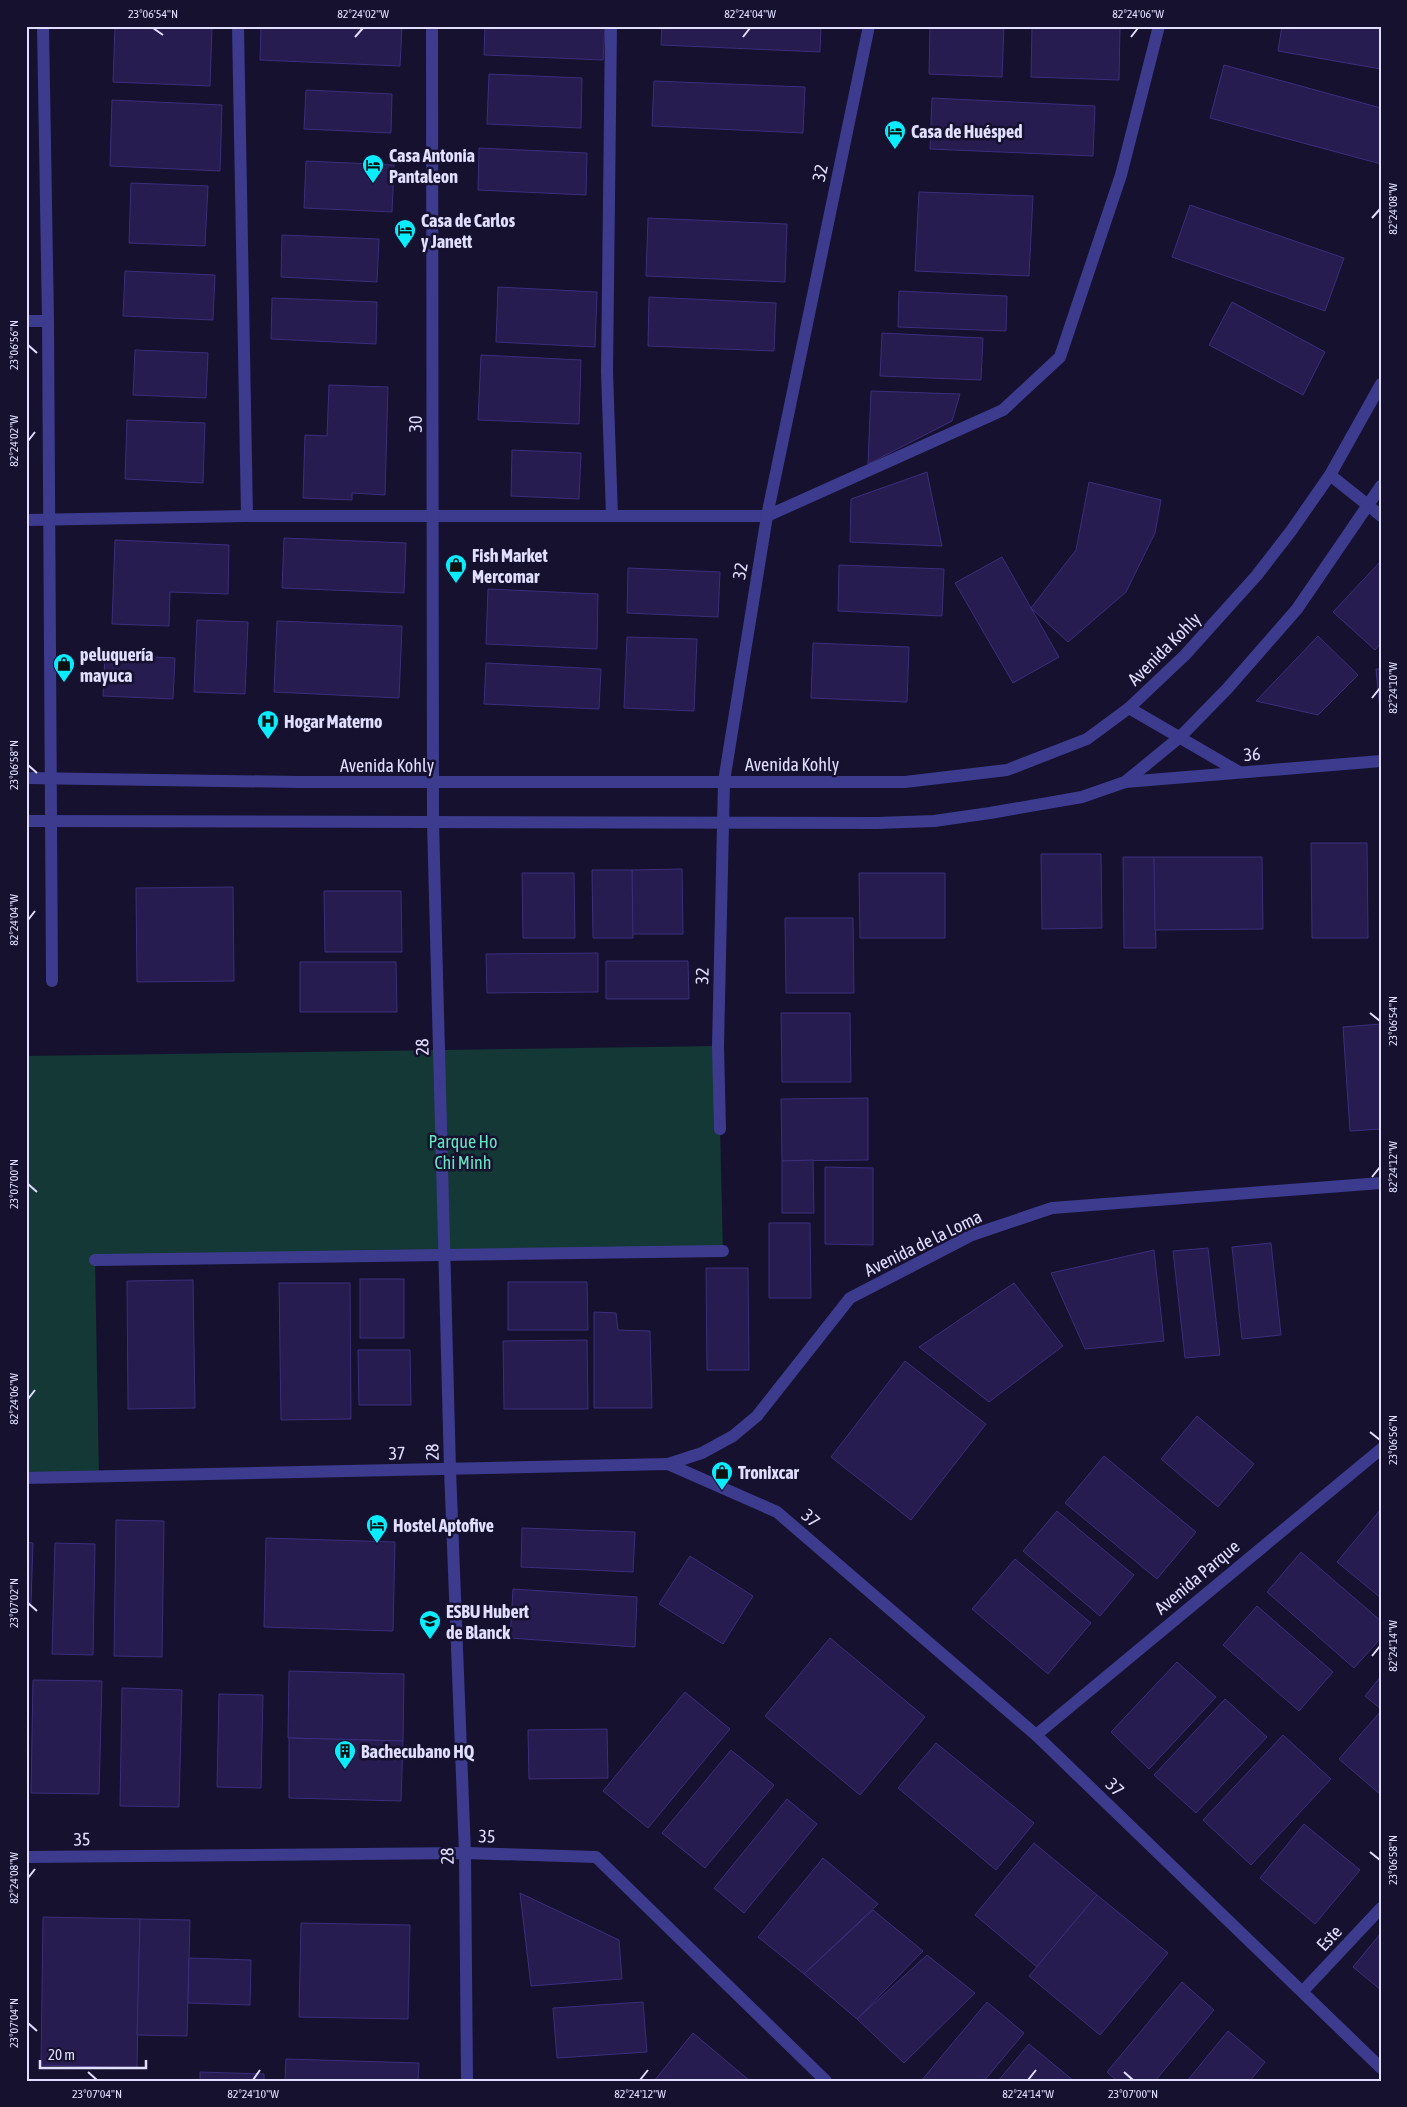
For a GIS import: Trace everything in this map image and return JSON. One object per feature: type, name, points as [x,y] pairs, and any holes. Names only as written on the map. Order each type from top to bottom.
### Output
[{"type":"street","points":[[43,26],[48,321],[52,981]]},
{"type":"street","points":[[238,26],[247,516]]},
{"type":"street","name":"30","points":[[432,26],[433,822]]},
{"type":"street","points":[[611,26],[608,372],[612,516]]},
{"type":"street","name":"32","points":[[720,1130],[718,1046],[724,781],[767,516],[868,26]]},
{"type":"street","points":[[26,520],[247,516],[767,516],[1003,410],[1060,357],[1121,175],[1158,26]]},
{"type":"street","points":[[26,321],[48,321]]},
{"type":"street","name":"Avenida Kohly","points":[[26,778],[433,783],[905,782],[1007,770],[1087,739],[1129,708],[1184,654],[1257,575],[1330,475],[1381,384]]},
{"type":"street","points":[[1330,475],[1381,516]]},
{"type":"street","points":[[26,821],[877,824],[934,821],[1082,796],[1126,782],[1180,737],[1227,689],[1297,609],[1381,486]]},
{"type":"street","points":[[1129,708],[1239,772]]},
{"type":"street","name":"36","points":[[1126,782],[1381,761]]},
{"type":"street","name":"28","points":[[433,822],[446,1255],[450,1469],[465,1853],[466,2081]]},
{"type":"street","name":"Avenida de la Loma","points":[[668,1464],[702,1452],[733,1436],[757,1416],[850,1298],[972,1236],[1052,1208],[1381,1183]]},
{"type":"street","points":[[95,1260],[723,1251]]},
{"type":"street","name":"Avenida Parque","points":[[1036,1735],[1381,1448]]},
{"type":"street","name":"37","points":[[26,1478],[668,1464],[777,1512],[1036,1735],[1381,2068]]},
{"type":"street","name":"35","points":[[26,1857],[465,1853],[596,1857],[826,2081]]},
{"type":"street","name":"Este","points":[[1303,1991],[1381,1908]]},
{"type":"green space","name":"Parque Ho Chi Minh","points":[[718,1046],[723,1251],[95,1260],[99,1477],[26,1478],[26,1056]]},
{"type":"building","points":[[115,26],[212,26],[210,86],[113,82]]},
{"type":"building","points":[[261,26],[402,26],[400,66],[260,60]]},
{"type":"building","points":[[485,26],[605,26],[603,60],[484,55]]},
{"type":"building","points":[[662,26],[821,26],[820,52],[661,45]]},
{"type":"building","points":[[930,26],[1004,26],[1002,77],[929,74]]},
{"type":"building","points":[[1032,26],[1120,26],[1119,80],[1031,77]]},
{"type":"building","points":[[1282,26],[1381,26],[1381,69],[1278,51]]},
{"type":"building","points":[[1224,65],[1381,108],[1381,164],[1210,118]]},
{"type":"building","points":[[489,74],[582,78],[581,128],[487,124]]},
{"type":"building","points":[[654,81],[805,87],[803,133],[652,126]]},
{"type":"building","points":[[306,90],[392,94],[391,133],[304,129]]},
{"type":"building","points":[[932,98],[1095,106],[1093,156],[930,149]]},
{"type":"building","points":[[112,100],[222,105],[220,171],[110,166]]},
{"type":"building","points":[[479,148],[587,153],[586,195],[478,190]]},
{"type":"building","points":[[306,161],[394,165],[392,212],[304,208]]},
{"type":"building","points":[[131,183],[208,186],[205,246],[129,243]]},
{"type":"building","points":[[919,192],[1033,196],[1029,276],[915,271]]},
{"type":"building","points":[[1190,205],[1344,258],[1325,311],[1172,257]]},
{"type":"building","points":[[648,218],[787,224],[785,282],[646,276]]},
{"type":"building","points":[[282,235],[379,239],[377,282],[281,277]]},
{"type":"building","points":[[125,271],[215,275],[213,320],[123,316]]},
{"type":"building","points":[[498,287],[597,292],[595,347],[496,342]]},
{"type":"building","points":[[899,291],[1007,296],[1006,331],[898,327]]},
{"type":"building","points":[[649,297],[776,303],[774,351],[648,346]]},
{"type":"building","points":[[272,298],[377,302],[376,344],[271,339]]},
{"type":"building","points":[[1232,302],[1325,352],[1303,395],[1209,345]]},
{"type":"building","points":[[882,333],[983,338],[981,380],[880,376]]},
{"type":"building","points":[[135,350],[208,353],[206,398],[133,395]]},
{"type":"building","points":[[481,355],[581,360],[579,424],[478,420]]},
{"type":"building","points":[[329,385],[388,387],[385,495],[352,493],[352,500],[303,498],[305,435],[327,436]]},
{"type":"building","points":[[871,391],[960,394],[952,421],[868,464]]},
{"type":"building","points":[[127,420],[205,423],[203,483],[125,479]]},
{"type":"building","points":[[512,450],[581,453],[579,499],[511,496]]},
{"type":"building","points":[[927,472],[942,546],[850,542],[851,499]]},
{"type":"building","points":[[1089,482],[1161,500],[1155,533],[1126,592],[1068,642],[1031,608],[1076,550]]},
{"type":"building","points":[[284,538],[406,543],[404,593],[282,588]]},
{"type":"building","points":[[115,540],[229,545],[228,594],[170,592],[169,626],[112,624]]},
{"type":"building","points":[[1002,557],[1059,657],[1013,683],[955,583]]},
{"type":"building","points":[[1379,563],[1381,565],[1381,643],[1375,650],[1333,612]]},
{"type":"building","points":[[839,565],[944,569],[942,616],[838,611]]},
{"type":"building","points":[[628,568],[720,572],[718,617],[627,613]]},
{"type":"building","points":[[488,589],[598,594],[597,649],[486,644]]},
{"type":"building","points":[[197,620],[248,622],[245,694],[194,692]]},
{"type":"building","points":[[277,621],[402,626],[399,698],[274,692]]},
{"type":"building","points":[[1318,636],[1358,675],[1318,715],[1256,701]]},
{"type":"building","points":[[627,637],[697,639],[694,711],[624,708]]},
{"type":"building","points":[[813,643],[909,647],[907,702],[811,698]]},
{"type":"building","points":[[105,655],[175,658],[173,699],[103,696]]},
{"type":"building","points":[[486,663],[601,669],[599,709],[484,704]]},
{"type":"building","points":[[1376,669],[1381,669],[1381,711],[1380,711]]},
{"type":"building","points":[[1311,843],[1367,843],[1368,938],[1312,938]]},
{"type":"building","points":[[1041,854],[1101,854],[1102,928],[1042,929]]},
{"type":"building","points":[[1123,857],[1154,857],[1156,948],[1124,948]]},
{"type":"building","points":[[1154,857],[1262,857],[1263,929],[1155,930]]},
{"type":"building","points":[[682,869],[683,934],[632,934],[632,870]]},
{"type":"building","points":[[592,870],[632,870],[633,938],[593,938]]},
{"type":"building","points":[[522,873],[574,873],[575,938],[523,938]]},
{"type":"building","points":[[859,873],[945,873],[945,938],[860,938]]},
{"type":"building","points":[[233,887],[234,981],[137,982],[136,888]]},
{"type":"building","points":[[324,891],[401,891],[402,952],[325,952]]},
{"type":"building","points":[[785,918],[853,918],[854,993],[786,993]]},
{"type":"building","points":[[598,953],[598,992],[487,993],[486,954]]},
{"type":"building","points":[[606,961],[688,961],[689,999],[606,999]]},
{"type":"building","points":[[300,962],[396,962],[397,1012],[300,1012]]},
{"type":"building","points":[[781,1013],[850,1013],[851,1082],[782,1082]]},
{"type":"building","points":[[1381,1024],[1381,1129],[1350,1131],[1343,1027]]},
{"type":"building","points":[[868,1098],[868,1160],[782,1161],[781,1099]]},
{"type":"building","points":[[813,1160],[814,1213],[782,1213],[782,1161]]},
{"type":"building","points":[[825,1167],[873,1168],[873,1245],[825,1244]]},
{"type":"building","points":[[769,1223],[810,1223],[811,1298],[769,1298]]},
{"type":"building","points":[[1271,1243],[1281,1335],[1242,1339],[1232,1247]]},
{"type":"building","points":[[1208,1248],[1220,1355],[1185,1358],[1173,1251]]},
{"type":"building","points":[[1154,1250],[1164,1341],[1085,1349],[1051,1273]]},
{"type":"building","points":[[706,1268],[748,1268],[749,1370],[707,1370]]},
{"type":"building","points":[[360,1279],[404,1279],[404,1338],[360,1338]]},
{"type":"building","points":[[193,1280],[195,1408],[128,1409],[127,1281]]},
{"type":"building","points":[[508,1282],[587,1282],[588,1330],[508,1330]]},
{"type":"building","points":[[279,1283],[350,1283],[351,1419],[281,1420]]},
{"type":"building","points":[[1014,1283],[1063,1346],[989,1402],[919,1347]]},
{"type":"building","points":[[594,1312],[616,1313],[618,1330],[650,1331],[652,1408],[594,1408]]},
{"type":"building","points":[[587,1340],[588,1409],[504,1409],[503,1341]]},
{"type":"building","points":[[358,1350],[410,1350],[411,1405],[359,1405]]},
{"type":"building","points":[[905,1361],[986,1424],[911,1520],[831,1457]]},
{"type":"building","points":[[1197,1416],[1254,1464],[1218,1507],[1161,1459]]},
{"type":"building","points":[[1104,1456],[1196,1532],[1157,1579],[1065,1503]]},
{"type":"building","points":[[1381,1509],[1381,1598],[1337,1562]]},
{"type":"building","points":[[1057,1511],[1134,1575],[1100,1616],[1023,1551]]},
{"type":"building","points":[[116,1520],[164,1521],[162,1657],[114,1656]]},
{"type":"building","points":[[522,1528],[635,1532],[633,1572],[521,1567]]},
{"type":"building","points":[[266,1538],[395,1542],[393,1631],[264,1627]]},
{"type":"building","points":[[26,1542],[33,1543],[31,1603],[26,1603]]},
{"type":"building","points":[[55,1543],[95,1544],[93,1655],[52,1654]]},
{"type":"building","points":[[1301,1552],[1381,1621],[1381,1638],[1354,1668],[1267,1592]]},
{"type":"building","points":[[690,1556],[753,1596],[723,1644],[659,1604]]},
{"type":"building","points":[[1015,1559],[1091,1623],[1048,1674],[972,1609]]},
{"type":"building","points":[[513,1589],[637,1597],[635,1647],[510,1638]]},
{"type":"building","points":[[1257,1606],[1333,1672],[1299,1711],[1223,1645]]},
{"type":"building","points":[[830,1638],[925,1717],[860,1795],[765,1716]]},
{"type":"building","points":[[1177,1662],[1216,1697],[1149,1769],[1111,1732]]},
{"type":"building","points":[[289,1671],[404,1674],[403,1741],[288,1738]]},
{"type":"building","points":[[1381,1676],[1381,1709],[1365,1696]]},
{"type":"building","points":[[33,1680],[102,1681],[99,1794],[31,1793]]},
{"type":"building","points":[[122,1688],[182,1690],[179,1807],[120,1806]]},
{"type":"building","points":[[685,1692],[730,1729],[648,1828],[603,1791]]},
{"type":"building","points":[[219,1694],[263,1695],[261,1788],[217,1787]]},
{"type":"building","points":[[1225,1699],[1267,1737],[1196,1813],[1154,1775]]},
{"type":"building","points":[[1381,1711],[1381,1795],[1339,1759]]},
{"type":"building","points":[[607,1729],[608,1778],[529,1779],[528,1730]]},
{"type":"building","points":[[1283,1735],[1331,1779],[1251,1865],[1203,1820]]},
{"type":"building","name":"Bachecubano HQ","points":[[289,1738],[403,1741],[401,1801],[289,1798]]},
{"type":"building","points":[[936,1743],[1034,1823],[996,1870],[898,1788]]},
{"type":"building","points":[[731,1750],[774,1785],[705,1868],[662,1833]]},
{"type":"building","points":[[787,1799],[817,1824],[744,1913],[714,1888]]},
{"type":"building","points":[[1304,1824],[1360,1870],[1315,1924],[1260,1878]]},
{"type":"building","points":[[1034,1843],[1097,1895],[1037,1967],[975,1915]]},
{"type":"building","points":[[823,1858],[878,1904],[804,1974],[758,1937]]},
{"type":"building","points":[[520,1893],[619,1940],[622,1979],[531,1986]]},
{"type":"building","points":[[1097,1895],[1168,1953],[1100,2035],[1029,1976]]},
{"type":"building","points":[[873,1910],[923,1951],[857,2019],[804,1974]]},
{"type":"building","points":[[43,1917],[140,1919],[137,2068],[41,2065]]},
{"type":"building","points":[[140,1919],[190,1920],[187,2036],[137,2035]]},
{"type":"building","points":[[301,1923],[410,1925],[408,2019],[299,2017]]},
{"type":"building","points":[[1381,1933],[1381,1990],[1353,1967]]},
{"type":"building","points":[[927,1955],[975,1993],[904,2063],[857,2019]]},
{"type":"building","points":[[189,1958],[251,1960],[250,2005],[188,2003]]},
{"type":"building","points":[[1182,1982],[1214,2010],[1155,2081],[1117,2081],[1107,2072]]},
{"type":"building","points":[[643,2002],[647,2052],[557,2058],[553,2008]]},
{"type":"building","points":[[987,2002],[1024,2033],[984,2081],[921,2081]]},
{"type":"building","points":[[1228,2031],[1265,2062],[1250,2081],[1187,2081]]},
{"type":"building","points":[[693,2033],[750,2081],[654,2081]]},
{"type":"building","points":[[1029,2044],[1074,2081],[998,2081]]},
{"type":"building","points":[[286,2059],[419,2063],[418,2081],[285,2081]]},
{"type":"building","points":[[200,2072],[264,2074],[264,2081],[200,2081]]},
{"type":"place","name":"Casa de Huésped","points":[[895,150]]},
{"type":"place","name":"Casa Antonia Pantaleon","points":[[373,184]]},
{"type":"place","name":"Casa de Carlos y Janett","points":[[405,249]]},
{"type":"place","name":"Fish Market Mercomar","points":[[456,584]]},
{"type":"place","name":"peluquería mayuca","points":[[64,683]]},
{"type":"place","name":"Hogar Materno","points":[[268,740]]},
{"type":"place","name":"Tronixcar","points":[[722,1491]]},
{"type":"place","name":"Hostel Aptofive","points":[[377,1544]]},
{"type":"place","name":"ESBU Hubert de Blanck","points":[[430,1640]]},
{"type":"place","name":"Bachecubano HQ","points":[[345,1770]]}]
